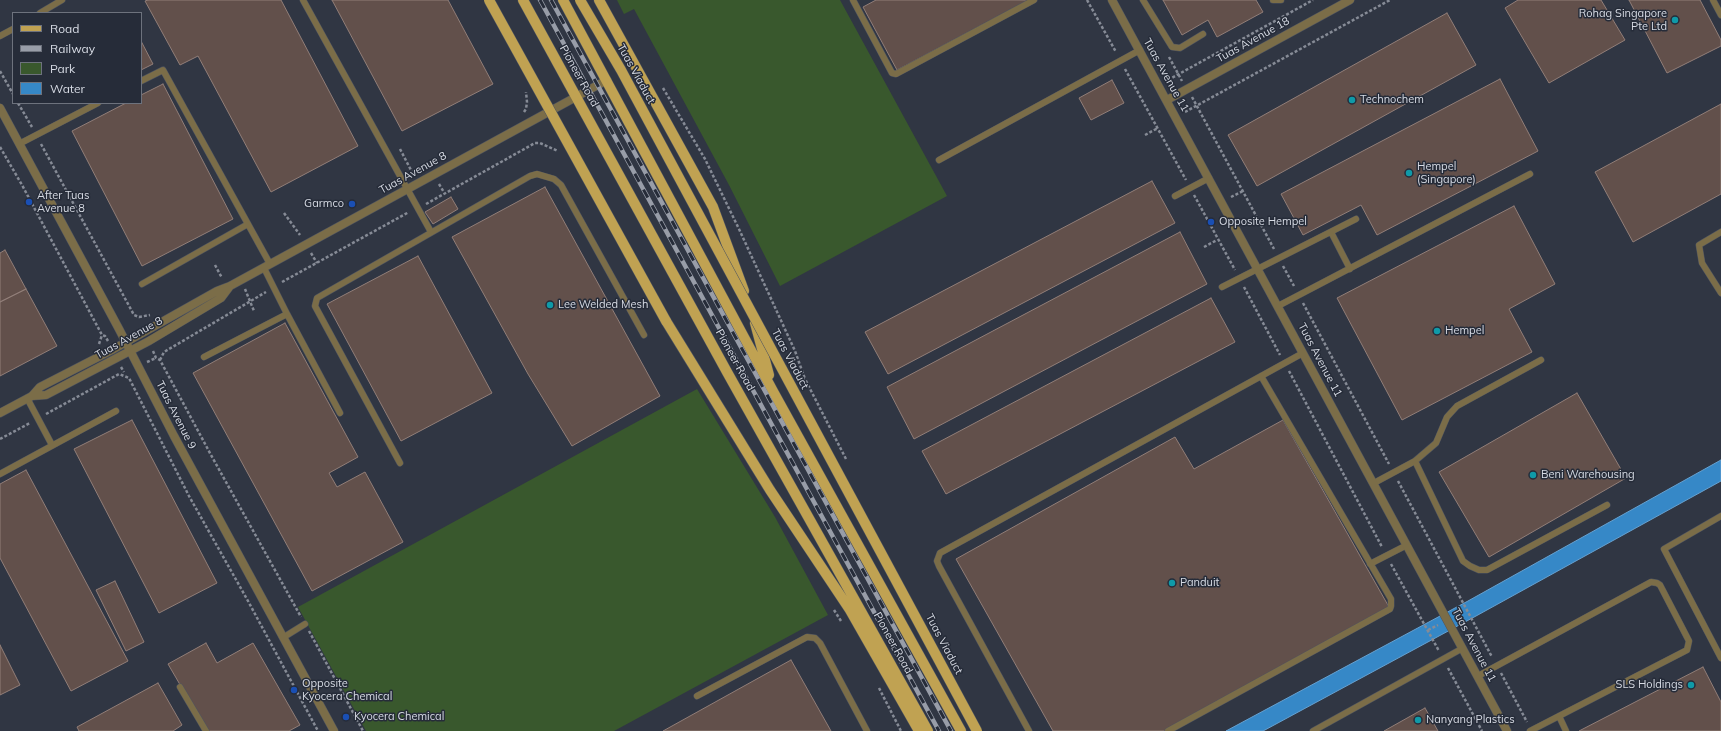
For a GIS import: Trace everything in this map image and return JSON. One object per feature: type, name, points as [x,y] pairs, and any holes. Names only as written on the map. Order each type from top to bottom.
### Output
[{"type":"main road","points":[[489,0],[666,322],[770,490],[850,610],[919,731]]},
{"type":"main road","name":"Pioneer Road","points":[[523,0],[727,372],[928,731]]},
{"type":"main road","name":"Pioneer Road","points":[[563,0],[774,393],[961,731]]},
{"type":"main road","name":"Tuas Viaduct","points":[[580,0],[621,70],[977,731]]},
{"type":"main road","points":[[599,0],[713,207],[754,320],[774,393]]},
{"type":"street","name":"Tuas Avenue 11","points":[[1112,0],[1507,731]]},
{"type":"street","name":"Tuas Avenue 18","points":[[1167,100],[1350,0]]},
{"type":"street","name":"Tuas Avenue 8","points":[[0,413],[29,397],[40,387],[126,342],[217,291],[240,281],[607,80]]},
{"type":"street","name":"Tuas Avenue 9","points":[[0,108],[131,351],[174,436],[334,731]]},
{"type":"street","name":"Tuas Avenue 8","points":[[29,397],[46,395],[131,351],[221,298],[230,286]]},
{"type":"lane","points":[[42,12],[62,0]]},
{"type":"lane","points":[[303,0],[431,232]]},
{"type":"lane","points":[[853,0],[892,73],[896,74],[1034,0]]},
{"type":"lane","points":[[1143,0],[1172,47],[1180,48],[1203,34]]},
{"type":"lane","points":[[1273,0],[1281,0]]},
{"type":"lane","points":[[1713,0],[1721,15]]},
{"type":"lane","points":[[0,36],[12,30]]},
{"type":"lane","points":[[939,160],[1140,50]]},
{"type":"lane","points":[[142,80],[163,70],[248,224],[287,314],[340,413]]},
{"type":"lane","points":[[19,144],[96,104]]},
{"type":"lane","points":[[400,463],[315,306],[317,298],[534,174],[554,179],[561,185],[644,335]]},
{"type":"lane","points":[[1278,306],[1530,174]]},
{"type":"lane","points":[[1175,196],[1209,178]]},
{"type":"lane","points":[[1222,287],[1356,219]]},
{"type":"lane","points":[[142,284],[248,224]]},
{"type":"lane","points":[[1331,232],[1350,269]]},
{"type":"lane","points":[[1721,232],[1699,245],[1702,263],[1721,293]]},
{"type":"lane","points":[[204,357],[287,314]]},
{"type":"lane","points":[[1029,731],[938,566],[938,557],[940,553],[1303,353]]},
{"type":"lane","points":[[1374,483],[1415,462],[1436,443],[1447,417],[1457,406],[1541,360]]},
{"type":"lane","points":[[1168,731],[1390,608],[1392,602],[1261,376]]},
{"type":"lane","points":[[29,397],[38,419],[52,445]]},
{"type":"lane","points":[[0,474],[116,411]]},
{"type":"lane","points":[[1415,462],[1463,561],[1479,570],[1487,570],[1607,505]]},
{"type":"lane","points":[[1721,516],[1664,549],[1721,658]]},
{"type":"lane","points":[[1370,564],[1407,545]]},
{"type":"lane","points":[[1478,676],[1651,582],[1660,585],[1689,641],[1687,650],[1531,730]]},
{"type":"lane","points":[[284,637],[305,624]]},
{"type":"lane","points":[[698,696],[807,637],[815,638],[820,643],[867,731]]},
{"type":"lane","points":[[1313,731],[1463,648]]},
{"type":"lane","points":[[180,687],[206,731]]},
{"type":"lane","points":[[1559,716],[1566,731]]},
{"type":"path","points":[[1159,85],[1312,0]]},
{"type":"path","points":[[1176,116],[1390,0]]},
{"type":"path","points":[[1167,54],[1197,105],[1531,730]]},
{"type":"path","points":[[0,70],[12,92]]},
{"type":"path","points":[[19,104],[134,315],[139,317]]},
{"type":"path","points":[[1145,135],[1158,128]]},
{"type":"path","points":[[363,731],[210,455],[160,360],[164,352],[250,300],[535,143],[540,143],[564,153]]},
{"type":"path","points":[[0,147],[22,185],[102,335]]},
{"type":"path","points":[[400,149],[419,183]]},
{"type":"path","points":[[1204,247],[1217,240]]},
{"type":"path","points":[[240,281],[254,311]]},
{"type":"path","points":[[0,439],[119,374],[129,378],[189,496],[318,731]]},
{"type":"green space","points":[[617,0],[840,0],[947,196],[780,286],[729,185],[634,9],[624,14]]},
{"type":"green space","points":[[697,389],[775,517],[828,615],[614,731],[366,731],[298,607]]},
{"type":"water","points":[[1721,460],[1721,481],[1476,616],[1263,731],[1226,731],[1468,601]]},
{"type":"building","points":[[281,0],[358,146],[271,192],[198,56],[180,65],[145,1]]},
{"type":"building","points":[[332,0],[448,0],[493,84],[402,131]]},
{"type":"building","points":[[876,0],[1029,0],[897,70],[863,7]]},
{"type":"building","points":[[1163,0],[1256,0],[1263,12],[1217,37],[1208,20],[1182,35]]},
{"type":"building","points":[[1518,0],[1601,0],[1625,40],[1549,83],[1505,8]]},
{"type":"building","name":"Rohag Singapore Pte Ltd","points":[[1629,0],[1700,0],[1721,40],[1721,46],[1667,73]]},
{"type":"building","name":"Technochem","points":[[1447,13],[1476,65],[1257,186],[1228,135]]},
{"type":"building","points":[[142,43],[153,64],[142,70]]},
{"type":"building","name":"Hempel (Singapore)","points":[[1500,79],[1538,151],[1377,235],[1361,205],[1303,235],[1281,194]]},
{"type":"building","points":[[1112,80],[1124,103],[1091,120],[1079,98]]},
{"type":"building","points":[[163,84],[233,219],[142,266],[72,131],[124,104],[142,104],[142,94]]},
{"type":"building","points":[[1721,104],[1721,194],[1633,242],[1595,172]]},
{"type":"building","points":[[1152,181],[1175,223],[888,374],[865,332]]},
{"type":"building","name":"Lee Welded Mesh","points":[[545,187],[660,396],[572,446],[528,374],[452,237]]},
{"type":"building","points":[[451,197],[458,209],[433,224],[425,212]]},
{"type":"building","name":"Hempel","points":[[1514,206],[1555,284],[1509,309],[1532,352],[1402,420],[1337,298]]},
{"type":"building","points":[[1180,232],[1207,284],[914,439],[887,387]]},
{"type":"building","points":[[5,250],[26,289],[0,302],[0,253]]},
{"type":"building","points":[[418,256],[492,393],[401,441],[327,304]]},
{"type":"building","points":[[26,289],[57,346],[0,376],[0,302]]},
{"type":"building","points":[[1211,298],[1235,342],[946,494],[922,451]]},
{"type":"building","points":[[285,323],[358,457],[329,473],[337,487],[365,472],[403,542],[312,591],[193,373]]},
{"type":"building","name":"Beni Warehousing","points":[[1577,393],[1626,478],[1489,557],[1439,472]]},
{"type":"building","points":[[132,420],[217,583],[159,613],[74,449]]},
{"type":"building","name":"Panduit","points":[[1283,420],[1389,607],[1167,731],[1053,731],[956,559],[1175,437],[1194,469]]},
{"type":"building","points":[[26,470],[128,661],[71,691],[0,558],[0,484]]},
{"type":"building","points":[[115,581],[144,642],[126,651],[96,590]]},
{"type":"building","points":[[206,643],[217,663],[253,643],[300,725],[289,731],[207,731],[168,664]]},
{"type":"building","points":[[0,645],[20,685],[0,695]]},
{"type":"building","points":[[791,660],[831,731],[663,731]]},
{"type":"building","name":"SLS Holdings","points":[[1703,667],[1721,702],[1721,731],[1579,731]]},
{"type":"building","points":[[158,683],[182,725],[173,731],[79,731],[77,727]]},
{"type":"building","name":"Nanyang Plastics","points":[[1425,708],[1438,731],[1384,731]]},
{"type":"railway","points":[[540,0],[939,731]]},
{"type":"railway","points":[[551,0],[951,731]]},
{"type":"place","name":"Rohag Singapore Pte Ltd","points":[[1675,20]]},
{"type":"place","name":"Technochem","points":[[1352,100]]},
{"type":"place","name":"Hempel (Singapore)","points":[[1409,173]]},
{"type":"place","name":"After Tuas Avenue 8","points":[[29,202]]},
{"type":"place","name":"Garmco","points":[[352,204]]},
{"type":"place","name":"Opposite Hempel","points":[[1211,222]]},
{"type":"place","name":"Lee Welded Mesh","points":[[550,305]]},
{"type":"place","name":"Hempel","points":[[1437,331]]},
{"type":"place","name":"Beni Warehousing","points":[[1533,475]]},
{"type":"place","name":"Panduit","points":[[1172,583]]},
{"type":"place","name":"SLS Holdings","points":[[1691,685]]},
{"type":"place","name":"Opposite Kyocera Chemical","points":[[294,690]]},
{"type":"place","name":"Kyocera Chemical","points":[[346,717]]},
{"type":"place","name":"Nanyang Plastics","points":[[1418,720]]}]
